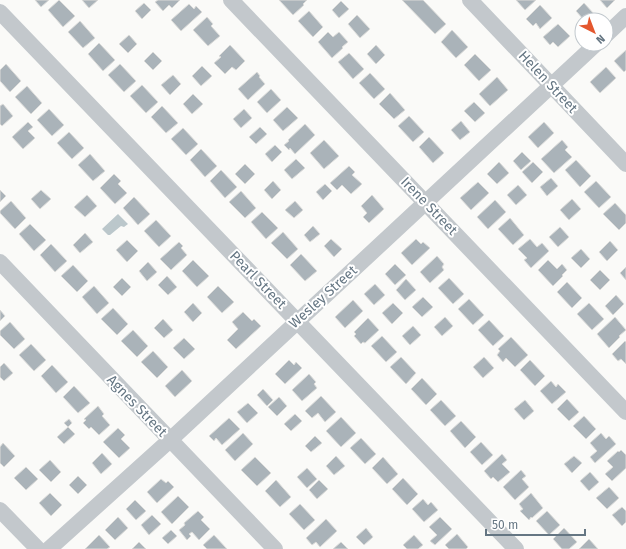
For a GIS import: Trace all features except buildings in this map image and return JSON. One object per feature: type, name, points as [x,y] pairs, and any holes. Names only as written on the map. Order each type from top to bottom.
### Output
[{"type":"street","name":"Irene Street","points":[[231,0],[626,412]]},
{"type":"street","name":"Helen Street","points":[[470,0],[626,164]]},
{"type":"street","name":"Pearl Street","points":[[0,12],[516,549]]},
{"type":"street","points":[[614,27],[626,16]]},
{"type":"street","name":"Wesley Street","points":[[49,549],[170,440],[587,52]]},
{"type":"street","name":"Agnes Street","points":[[0,262],[275,549]]},
{"type":"street","points":[[0,510],[38,549]]},
{"type":"shaded area","points":[[118,214],[128,224],[124,227],[121,226],[108,235],[102,229]]}]
